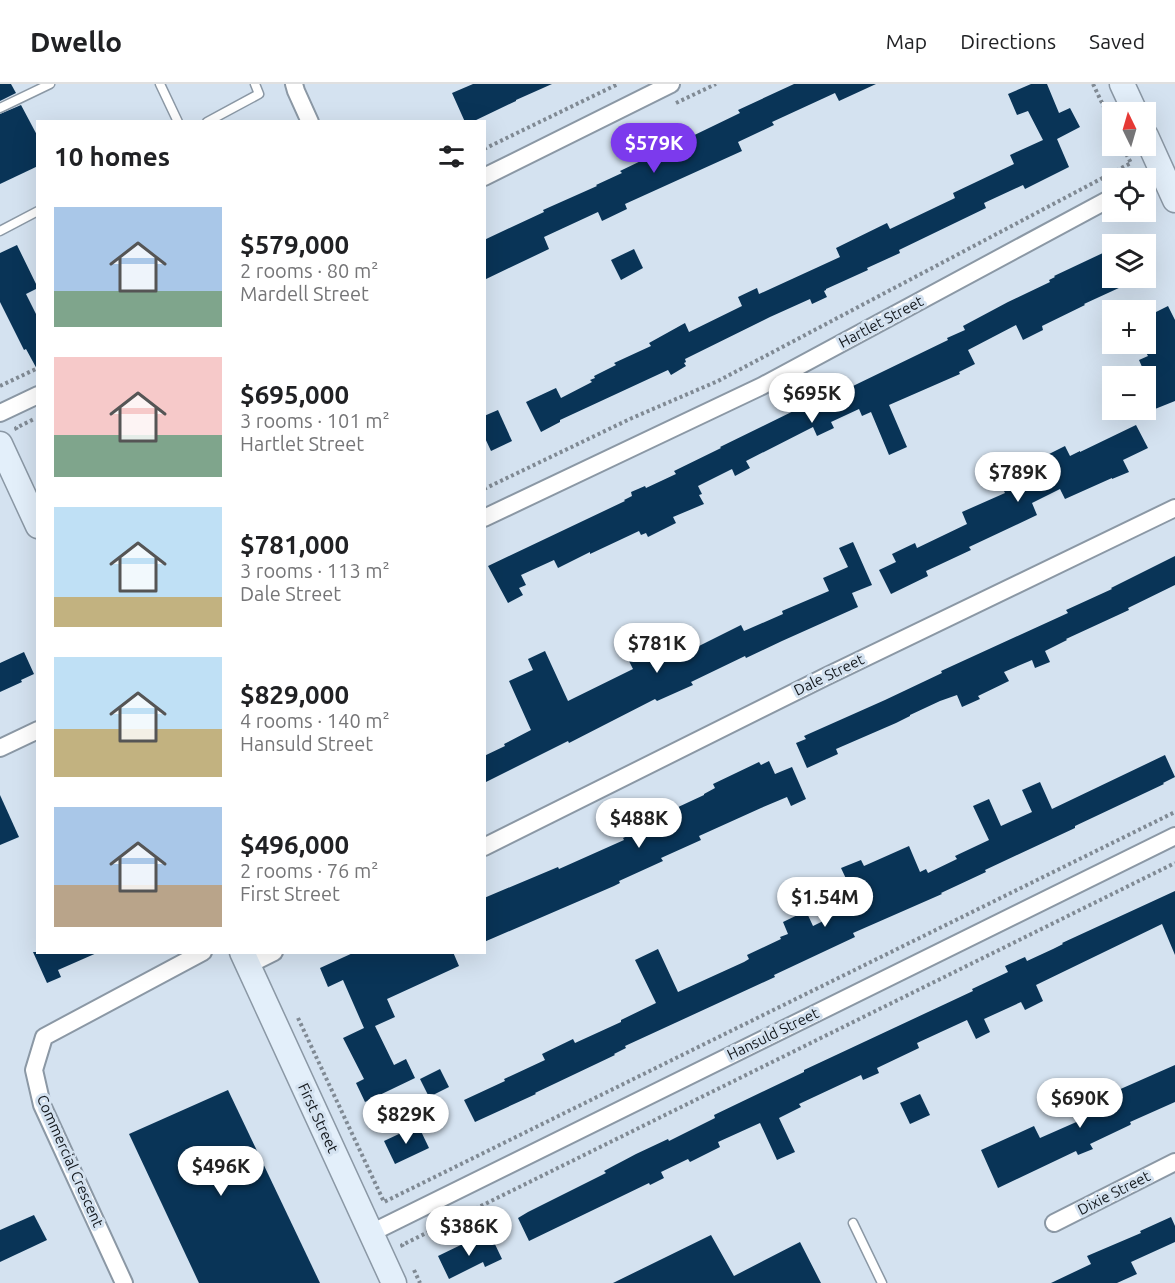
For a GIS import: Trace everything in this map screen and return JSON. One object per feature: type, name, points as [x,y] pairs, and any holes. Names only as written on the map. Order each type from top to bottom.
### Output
[{"type":"street","points":[[294,84],[309,120]]},
{"type":"street","points":[[486,176],[671,84]]},
{"type":"street","points":[[1122,84],[1130,102]]},
{"type":"street","points":[[1154,156],[1165,181]]},
{"type":"street","name":"Hartlet Street","points":[[486,517],[762,386],[1102,203]]},
{"type":"street","points":[[0,413],[36,396]]},
{"type":"street","points":[[8,436],[36,520]]},
{"type":"street","name":"Dale Street","points":[[486,846],[825,677],[1175,508]]},
{"type":"street","points":[[0,748],[36,731]]},
{"type":"street","name":"Hansuld Street","points":[[371,1233],[1175,836]]},
{"type":"street","name":"Commercial Crescent","points":[[124,1283],[42,1105],[34,1070],[44,1037],[199,954]]},
{"type":"street","points":[[245,959],[266,954]]},
{"type":"street","name":"First Street","points":[[245,959],[394,1283]]},
{"type":"street","name":"Dixie Street","points":[[1054,1223],[1175,1162]]},
{"type":"lane","points":[[0,108],[50,84]]},
{"type":"lane","points":[[160,84],[177,120]]},
{"type":"lane","points":[[211,120],[259,94],[255,84]]},
{"type":"lane","points":[[0,231],[36,212]]},
{"type":"lane","points":[[853,1223],[882,1283]]},
{"type":"path","points":[[486,148],[618,84]]},
{"type":"path","points":[[1093,84],[1102,103]]},
{"type":"path","points":[[486,488],[632,418],[718,381],[1131,164],[1127,156]]},
{"type":"path","points":[[0,386],[36,369]]},
{"type":"path","points":[[8,436],[36,418]]},
{"type":"path","points":[[295,1011],[384,1202],[1175,812]]},
{"type":"path","points":[[407,1254],[402,1245],[1175,863]]},
{"type":"path","points":[[411,1264],[420,1283]]},
{"type":"building","points":[[0,84],[11,84],[16,93],[0,101]]},
{"type":"building","points":[[473,84],[552,84],[476,120],[464,120],[452,93]]},
{"type":"building","points":[[794,84],[876,84],[839,101],[835,93],[772,122],[774,125],[738,142],[742,151],[625,204],[627,209],[602,221],[598,212],[544,237],[549,249],[486,279],[486,239],[597,186],[622,173],[620,171],[740,113],[738,110]]},
{"type":"building","points":[[1031,84],[1047,84],[1059,113],[1070,108],[1080,127],[1057,139],[1069,167],[1025,189],[1023,185],[984,203],[986,208],[899,250],[900,253],[867,268],[868,270],[826,289],[824,291],[827,297],[812,304],[810,299],[770,317],[685,359],[686,366],[671,375],[668,370],[560,420],[541,432],[526,402],[556,388],[561,398],[592,382],[590,380],[595,378],[594,376],[616,365],[614,363],[651,346],[649,343],[685,323],[689,332],[742,306],[738,297],[757,288],[759,294],[840,257],[836,248],[887,223],[890,229],[955,198],[953,193],[1014,164],[1010,155],[1043,140],[1028,111],[1017,115],[1008,94]]},
{"type":"building","points":[[21,105],[36,133],[36,167],[0,184],[0,114]]},
{"type":"building","points":[[17,245],[36,284],[36,289],[26,294],[36,314],[36,367],[26,349],[24,350],[0,302],[0,253]]},
{"type":"building","points":[[634,249],[643,268],[621,280],[611,260]]},
{"type":"building","points":[[1102,253],[1102,288],[1119,288],[1042,326],[1043,330],[1023,340],[1016,325],[968,350],[975,364],[959,372],[960,374],[889,405],[907,447],[889,455],[871,412],[862,416],[859,409],[831,422],[834,428],[817,436],[813,427],[746,461],[750,468],[735,476],[732,469],[698,486],[702,494],[699,495],[704,504],[673,517],[676,523],[648,537],[646,533],[641,535],[639,531],[558,568],[554,560],[521,575],[526,585],[519,588],[523,595],[508,603],[488,566],[625,501],[632,496],[631,492],[645,486],[646,488],[676,474],[674,471],[720,447],[820,398],[822,401],[948,340],[947,338],[965,330],[963,326],[1050,282],[1049,280]]},
{"type":"building","points":[[1168,306],[1175,320],[1175,401],[1156,409],[1156,366],[1142,366],[1139,360],[1148,356],[1147,354],[1156,354],[1156,312]]},
{"type":"building","points":[[498,410],[512,441],[491,451],[486,440],[486,415]]},
{"type":"building","points":[[1136,425],[1148,448],[1123,460],[1129,472],[1065,499],[1060,489],[1032,503],[1037,515],[969,547],[971,550],[926,571],[928,576],[891,594],[879,570],[896,562],[892,554],[915,543],[917,548],[967,524],[962,512],[1005,493],[1004,491],[1009,488],[1005,479],[1046,459],[1045,456],[1065,446],[1070,456]]},
{"type":"building","points":[[853,542],[872,585],[852,593],[858,607],[746,658],[745,656],[691,682],[693,685],[657,701],[655,699],[486,782],[486,755],[531,730],[509,681],[533,670],[528,659],[545,651],[568,701],[633,669],[627,657],[644,649],[653,667],[741,625],[744,631],[783,614],[782,611],[829,591],[823,578],[848,567],[839,548]]},
{"type":"building","points":[[1175,556],[1175,585],[1045,651],[1050,662],[1035,668],[1032,660],[1004,672],[1009,681],[978,696],[980,699],[962,707],[957,695],[940,701],[836,749],[838,754],[807,768],[796,743],[806,739],[804,736],[1068,613],[1066,610]]},
{"type":"building","points":[[24,652],[34,674],[0,692],[0,663]]},
{"type":"building","points":[[1165,755],[1175,777],[1164,784],[985,870],[986,872],[942,894],[853,933],[855,937],[774,975],[775,977],[625,1046],[626,1048],[615,1055],[475,1122],[464,1100],[545,1060],[542,1054],[573,1039],[575,1043],[656,1003],[635,960],[658,949],[678,992],[744,962],[749,959],[747,955],[781,939],[780,937],[788,934],[783,922],[806,911],[813,926],[858,904],[841,868],[861,860],[864,866],[909,846],[920,872],[926,869],[928,873],[957,859],[955,856],[989,840],[973,806],[989,799],[1001,826],[1032,812],[1022,790],[1040,782],[1052,809]]},
{"type":"building","points":[[769,761],[775,774],[792,767],[806,799],[791,806],[787,797],[761,808],[699,836],[701,840],[661,858],[663,861],[619,881],[620,883],[614,886],[486,941],[486,897],[558,867],[559,869],[624,840],[623,838],[663,820],[661,815],[704,795],[715,788],[713,784],[759,762],[761,765]]},
{"type":"building","points":[[0,795],[19,837],[0,845]]},
{"type":"building","points":[[1175,891],[1175,955],[1162,924],[1036,985],[1043,1001],[1025,1010],[1021,1002],[984,1019],[990,1032],[976,1039],[967,1020],[917,1043],[919,1048],[877,1068],[879,1073],[863,1080],[861,1075],[799,1104],[801,1107],[779,1118],[795,1152],[777,1160],[760,1123],[718,1142],[720,1147],[690,1162],[688,1159],[661,1172],[664,1178],[650,1185],[649,1183],[529,1241],[518,1218],[528,1212],[606,1173],[604,1171],[636,1154],[668,1139],[669,1141],[715,1118],[714,1115],[804,1070],[973,991],[972,989],[1008,972],[1005,966],[1025,957],[1027,961]]},
{"type":"building","points":[[33,952],[36,954],[94,954],[58,970],[61,977],[47,983]]},
{"type":"building","points":[[351,954],[454,954],[459,966],[387,999],[395,1017],[375,1026],[394,1065],[406,1059],[415,1078],[365,1102],[356,1083],[364,1079],[343,1038],[364,1028],[343,980],[328,987],[320,968]]},
{"type":"building","points":[[1175,1065],[1175,1102],[1130,1122],[1130,1125],[1090,1144],[1093,1149],[1078,1155],[1076,1151],[998,1188],[981,1150],[1034,1126],[1040,1138],[1106,1107],[1101,1096]]},
{"type":"building","points":[[440,1069],[449,1087],[429,1097],[420,1079]]},
{"type":"building","points":[[228,1090],[320,1283],[199,1283],[129,1134]]},
{"type":"building","points":[[920,1094],[930,1115],[910,1124],[900,1103]]},
{"type":"building","points":[[418,1125],[429,1148],[395,1164],[384,1141]]},
{"type":"building","points":[[34,1215],[47,1240],[0,1262],[0,1230]]},
{"type":"building","points":[[1171,1217],[1175,1226],[1175,1242],[1131,1262],[1137,1274],[1117,1283],[1051,1283],[1091,1264],[1087,1256],[1141,1233],[1140,1231]]},
{"type":"building","points":[[711,1235],[734,1276],[800,1242],[821,1283],[613,1283]]},
{"type":"building","points":[[492,1238],[502,1259],[485,1267],[483,1262],[449,1279],[438,1256],[471,1240],[474,1246]]}]
